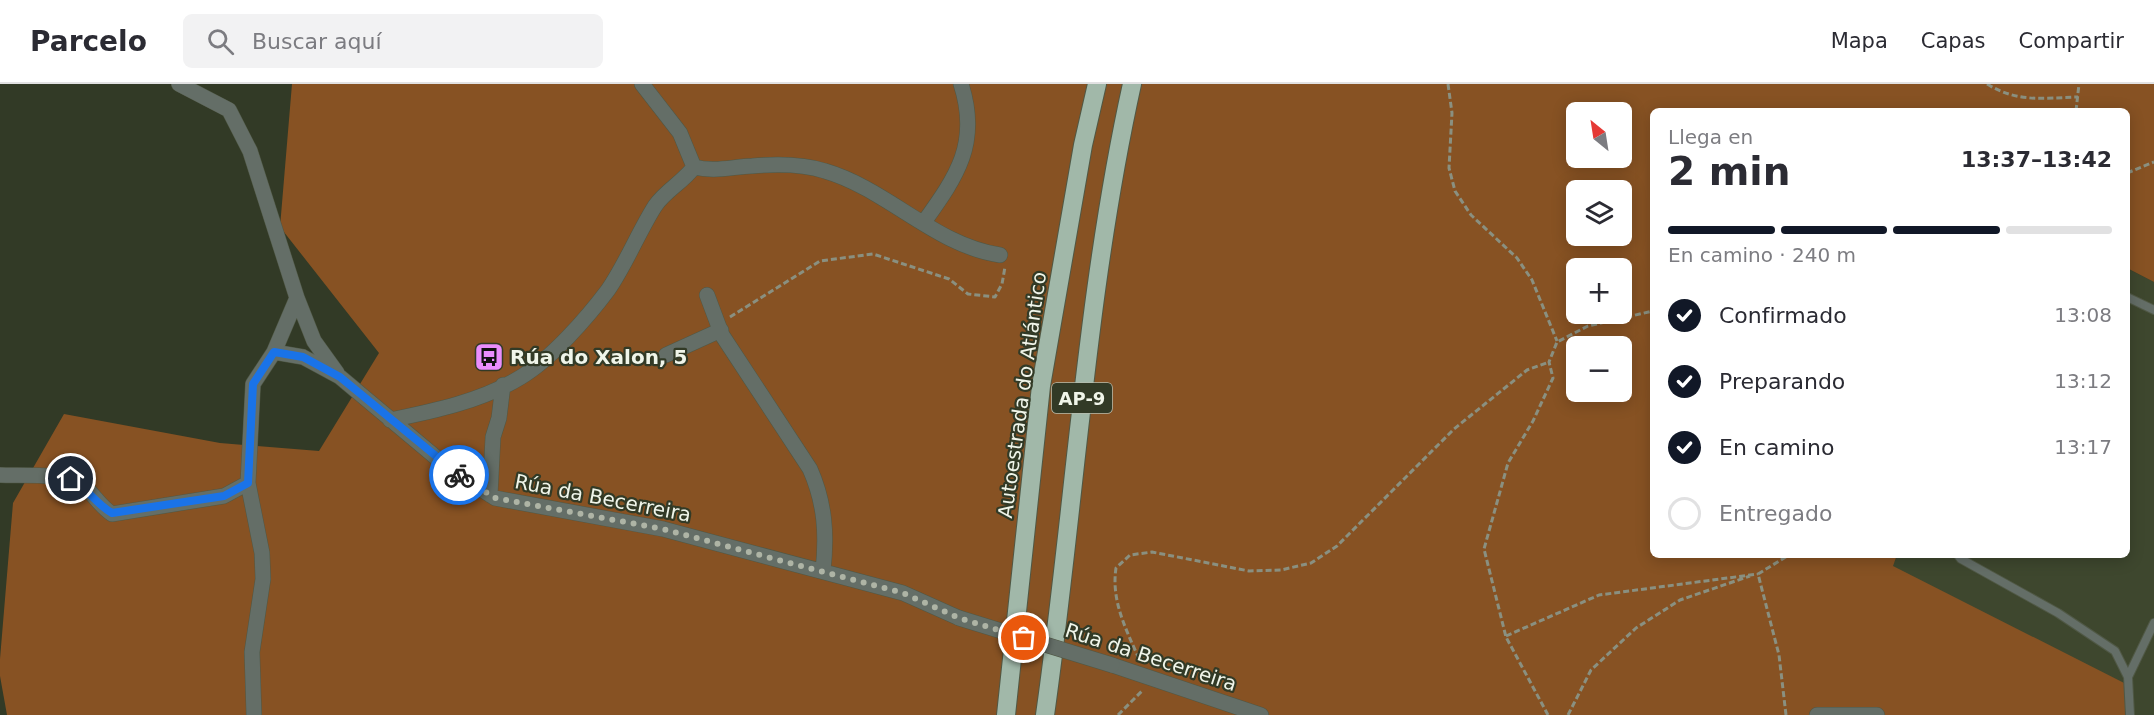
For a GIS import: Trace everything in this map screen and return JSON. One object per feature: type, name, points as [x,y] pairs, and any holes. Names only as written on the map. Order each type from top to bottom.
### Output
[{"type":"highway","name":"Autoestrada do Atlántico","points":[[1006,715],[1041,386],[1083,145],[1097,84]]},
{"type":"highway","name":"AP-9","points":[[1045,715],[1094,288],[1117,150],[1132,84]]},
{"type":"street","name":"Rúa da Becerreira","points":[[179,84],[229,110],[250,151],[297,298],[314,341],[340,377]]},
{"type":"street","points":[[642,84],[680,133],[694,167]]},
{"type":"street","points":[[924,222],[954,180],[966,150],[969,122],[961,84]]},
{"type":"street","points":[[694,167],[710,171],[753,165],[795,166],[823,170],[867,187],[977,252],[1000,255]]},
{"type":"street","points":[[390,420],[435,410],[521,377],[572,333],[609,288],[657,203],[684,180],[694,167]]},
{"type":"street","points":[[706,296],[720,327],[810,469],[817,484],[827,535],[823,572]]},
{"type":"street","points":[[254,715],[252,652],[263,579],[262,553],[248,483],[253,384],[274,352],[297,298]]},
{"type":"street","points":[[666,355],[720,327]]},
{"type":"street","name":"Rúa da Becerreira","points":[[274,352],[303,357],[340,377],[451,470],[495,498],[663,529],[903,593],[959,618],[1112,665],[1261,715]]},
{"type":"street","points":[[490,495],[493,437],[499,418],[503,385]]},
{"type":"street","points":[[0,475],[71,479],[85,487],[100,507],[112,513],[224,496],[248,483]]},
{"type":"street","points":[[1817,715],[1877,715]]},
{"type":"lane","points":[[2130,298],[2154,310]]},
{"type":"lane","points":[[1960,558],[2058,613],[2115,651],[2128,677],[2130,715]]},
{"type":"lane","points":[[2128,677],[2154,623]]},
{"type":"path","points":[[1448,84],[1452,112],[1449,168],[1455,191],[1472,214],[1517,258],[1532,280],[1557,342]]},
{"type":"path","points":[[1987,84],[2001,92],[2022,99],[2078,97]]},
{"type":"path","points":[[2076,108],[2079,84]]},
{"type":"path","points":[[2130,172],[2154,162]]},
{"type":"path","points":[[720,327],[820,261],[873,254],[949,279],[968,294],[995,297],[1002,284],[1005,264],[1000,255]]},
{"type":"path","points":[[1548,715],[1506,636],[1484,549],[1508,463],[1533,421],[1553,378],[1549,362],[1557,342],[1588,326],[1650,312]]},
{"type":"path","points":[[1118,715],[1150,679],[1119,613],[1114,585],[1116,567],[1130,555],[1152,552],[1249,571],[1281,570],[1311,563],[1337,546],[1454,429],[1527,370],[1549,362]]},
{"type":"path","points":[[1568,715],[1591,670],[1636,628],[1680,600],[1758,574],[1784,558]]},
{"type":"path","points":[[1506,636],[1599,595],[1758,574]]},
{"type":"path","points":[[1758,574],[1779,655],[1786,715]]},
{"type":"shaded area","points":[[292,84],[2154,84],[2154,282],[2130,270],[2130,108],[1650,108],[1650,558],[1896,558],[1893,566],[2132,687],[2134,715],[7,715],[0,676],[0,659],[13,503],[64,414],[220,443],[319,451],[379,353],[280,227]]},
{"type":"shaded area","points":[[2130,270],[2154,282],[2154,715],[2134,715],[1892,566],[1896,558],[2130,558]]},
{"type":"way so far","points":[[459,475],[495,498],[663,529],[903,593],[959,618],[1024,638]]},
{"type":"place","name":"Rúa do Xalon, 5","points":[[489,357]]},
{"type":"route","points":[[71,479],[85,487],[100,507],[112,513],[224,496],[248,483],[253,384],[274,352],[303,357],[340,377],[459,475]]}]
